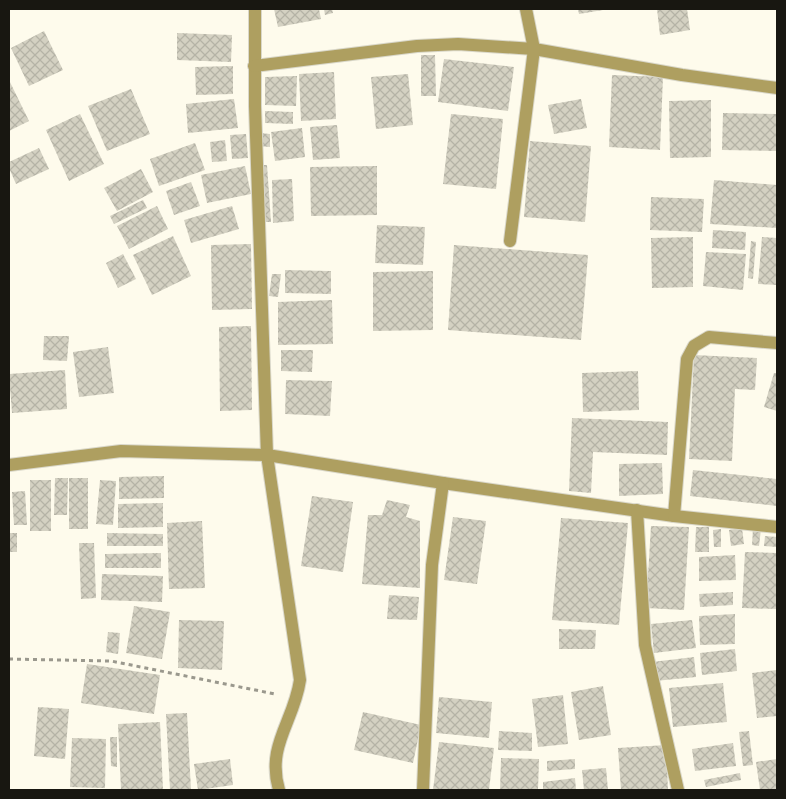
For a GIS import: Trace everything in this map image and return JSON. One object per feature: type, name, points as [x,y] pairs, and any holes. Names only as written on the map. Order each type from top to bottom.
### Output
[{"type":"street","points":[[255,9],[254,66],[266,455],[300,680],[297,699],[276,746],[275,778],[278,790]]},
{"type":"street","points":[[510,241],[534,50],[526,9]]},
{"type":"street","points":[[254,66],[426,45],[458,44],[534,50],[682,75],[777,88]]},
{"type":"street","points":[[674,516],[687,359],[694,346],[709,337],[777,343]]},
{"type":"street","points":[[9,465],[121,451],[266,455],[442,483],[674,516],[777,527]]},
{"type":"street","points":[[423,790],[432,572],[442,483]]},
{"type":"street","points":[[637,510],[645,645],[678,790]]},
{"type":"path","points":[[9,660],[112,661],[297,699]]},
{"type":"building","points":[[274,9],[319,9],[321,19],[278,27]]},
{"type":"building","points":[[324,9],[332,9],[333,13],[325,15]]},
{"type":"building","points":[[578,9],[603,9],[603,10],[579,14]]},
{"type":"building","points":[[657,9],[687,9],[690,30],[660,35]]},
{"type":"building","points":[[44,31],[63,70],[29,86],[11,48]]},
{"type":"building","points":[[177,33],[232,35],[231,62],[177,60]]},
{"type":"building","points":[[421,55],[435,55],[436,96],[421,96]]},
{"type":"building","points":[[444,59],[514,67],[508,111],[438,102]]},
{"type":"building","points":[[233,66],[233,94],[196,95],[195,67]]},
{"type":"building","points":[[334,72],[336,119],[301,121],[299,74]]},
{"type":"building","points":[[408,74],[413,125],[376,129],[371,77]]},
{"type":"building","points":[[612,75],[663,77],[660,150],[609,147]]},
{"type":"building","points":[[297,76],[296,106],[265,105],[265,77]]},
{"type":"building","points":[[9,80],[29,121],[9,131]]},
{"type":"building","points":[[131,89],[150,134],[107,151],[88,106]]},
{"type":"building","points":[[234,99],[238,128],[188,133],[186,104]]},
{"type":"building","points":[[581,99],[587,128],[554,134],[548,105]]},
{"type":"building","points":[[711,100],[711,157],[670,158],[669,101]]},
{"type":"building","points":[[265,111],[293,112],[293,124],[265,123]]},
{"type":"building","points":[[723,113],[777,114],[777,151],[722,150]]},
{"type":"building","points":[[80,114],[104,164],[69,181],[46,130]]},
{"type":"building","points":[[451,114],[503,119],[496,189],[443,184]]},
{"type":"building","points":[[337,125],[340,158],[313,160],[310,127]]},
{"type":"building","points":[[302,128],[305,157],[275,161],[271,132]]},
{"type":"building","points":[[260,133],[270,134],[270,147],[259,146]]},
{"type":"building","points":[[246,134],[248,158],[232,159],[230,135]]},
{"type":"building","points":[[225,140],[227,161],[212,162],[210,142]]},
{"type":"building","points":[[530,141],[591,146],[585,222],[524,217]]},
{"type":"building","points":[[195,143],[205,170],[159,186],[150,159]]},
{"type":"building","points":[[39,148],[49,169],[16,184],[9,168],[9,162]]},
{"type":"building","points":[[259,165],[267,165],[271,222],[264,222]]},
{"type":"building","points":[[245,166],[251,194],[207,203],[201,175]]},
{"type":"building","points":[[377,166],[377,215],[311,216],[310,167]]},
{"type":"building","points":[[141,169],[153,192],[117,211],[104,188]]},
{"type":"building","points":[[292,179],[294,221],[273,223],[272,180]]},
{"type":"building","points":[[714,180],[777,185],[777,228],[710,224]]},
{"type":"building","points":[[191,182],[200,206],[174,215],[166,191]]},
{"type":"building","points":[[651,197],[704,199],[702,232],[650,230]]},
{"type":"building","points":[[143,200],[147,208],[114,224],[110,216]]},
{"type":"building","points":[[157,206],[168,229],[129,249],[117,226]]},
{"type":"building","points":[[232,206],[239,229],[191,243],[184,220]]},
{"type":"building","points":[[377,225],[425,227],[423,265],[375,263]]},
{"type":"building","points":[[713,230],[746,232],[745,250],[712,248]]},
{"type":"building","points":[[173,236],[191,276],[152,295],[133,255]]},
{"type":"building","points":[[693,237],[693,287],[652,288],[651,238]]},
{"type":"building","points":[[762,237],[777,238],[777,285],[758,284]]},
{"type":"building","points":[[751,241],[756,242],[753,279],[748,278]]},
{"type":"building","points":[[251,244],[252,309],[212,310],[211,245]]},
{"type":"building","points":[[454,245],[588,255],[581,340],[448,330]]},
{"type":"building","points":[[706,252],[746,254],[743,290],[703,286]]},
{"type":"building","points":[[123,254],[136,279],[118,288],[106,263]]},
{"type":"building","points":[[285,270],[331,271],[331,294],[285,293]]},
{"type":"building","points":[[433,271],[433,330],[373,331],[373,272]]},
{"type":"building","points":[[272,274],[281,274],[278,297],[269,296]]},
{"type":"building","points":[[332,300],[333,344],[278,345],[278,302]]},
{"type":"building","points":[[251,326],[252,410],[220,411],[219,327]]},
{"type":"building","points":[[44,336],[69,336],[67,361],[43,360]]},
{"type":"building","points":[[108,347],[114,393],[79,397],[73,352]]},
{"type":"building","points":[[281,350],[313,350],[312,372],[281,371]]},
{"type":"building","points":[[694,355],[757,358],[755,390],[735,389],[732,461],[689,459]]},
{"type":"building","points":[[65,370],[67,409],[12,413],[9,374]]},
{"type":"building","points":[[638,371],[639,410],[583,412],[582,373]]},
{"type":"building","points":[[774,373],[777,373],[777,411],[764,407]]},
{"type":"building","points":[[286,380],[332,381],[330,416],[285,414]]},
{"type":"building","points":[[572,418],[668,422],[667,455],[593,452],[591,493],[569,491]]},
{"type":"building","points":[[662,463],[663,494],[619,496],[619,464]]},
{"type":"building","points":[[693,470],[777,479],[777,506],[690,496]]},
{"type":"building","points":[[164,476],[164,498],[119,499],[119,477]]},
{"type":"building","points":[[55,478],[68,478],[67,515],[54,515]]},
{"type":"building","points":[[69,478],[88,478],[88,529],[69,529]]},
{"type":"building","points":[[30,480],[51,480],[51,531],[30,531]]},
{"type":"building","points":[[100,480],[116,481],[113,525],[96,524]]},
{"type":"building","points":[[25,491],[27,525],[14,525],[12,492]]},
{"type":"building","points":[[312,496],[353,502],[343,572],[301,566]]},
{"type":"building","points":[[387,500],[410,505],[406,517],[420,521],[420,588],[362,584],[368,515],[382,515]]},
{"type":"building","points":[[163,503],[163,527],[118,528],[118,504]]},
{"type":"building","points":[[453,517],[486,521],[477,584],[444,580]]},
{"type":"building","points":[[561,518],[628,523],[619,625],[552,620]]},
{"type":"building","points":[[202,521],[205,588],[169,589],[167,523]]},
{"type":"building","points":[[651,526],[689,527],[684,610],[646,608]]},
{"type":"building","points":[[696,527],[709,527],[709,552],[695,552]]},
{"type":"building","points":[[742,528],[744,544],[731,546],[729,530]]},
{"type":"building","points":[[753,528],[761,529],[759,546],[752,545]]},
{"type":"building","points":[[721,529],[721,547],[714,547],[713,530]]},
{"type":"building","points":[[9,533],[17,533],[17,552],[9,552]]},
{"type":"building","points":[[107,533],[163,534],[163,546],[107,546]]},
{"type":"building","points":[[765,536],[777,537],[777,547],[764,546]]},
{"type":"building","points":[[79,543],[94,543],[96,598],[81,599]]},
{"type":"building","points":[[745,552],[777,553],[777,609],[742,608]]},
{"type":"building","points":[[161,553],[161,568],[105,568],[105,554]]},
{"type":"building","points":[[735,555],[736,580],[699,581],[699,557]]},
{"type":"building","points":[[102,574],[163,576],[162,602],[101,600]]},
{"type":"building","points":[[733,592],[733,605],[700,607],[699,594]]},
{"type":"building","points":[[389,595],[419,597],[417,620],[387,619]]},
{"type":"building","points":[[134,606],[170,612],[162,659],[126,653]]},
{"type":"building","points":[[735,614],[735,644],[700,645],[699,616]]},
{"type":"building","points":[[179,620],[224,621],[222,670],[178,668]]},
{"type":"building","points":[[692,620],[696,648],[654,653],[651,624]]},
{"type":"building","points":[[559,629],[596,630],[595,649],[559,649]]},
{"type":"building","points":[[108,632],[120,633],[118,654],[106,652]]},
{"type":"building","points":[[735,649],[737,671],[702,675],[700,653]]},
{"type":"building","points":[[694,657],[696,677],[655,681],[652,662]]},
{"type":"building","points":[[87,664],[160,675],[154,714],[81,703]]},
{"type":"building","points":[[777,670],[777,716],[757,718],[752,673]]},
{"type":"building","points":[[723,683],[727,722],[673,727],[669,688]]},
{"type":"building","points":[[603,686],[611,735],[579,740],[571,692]]},
{"type":"building","points":[[563,695],[568,744],[538,747],[532,699]]},
{"type":"building","points":[[439,697],[492,702],[489,738],[436,733]]},
{"type":"building","points":[[38,707],[69,709],[65,759],[34,756]]},
{"type":"building","points":[[363,712],[421,725],[413,763],[354,750]]},
{"type":"building","points":[[187,713],[191,790],[170,790],[166,714]]},
{"type":"building","points":[[160,722],[163,790],[121,790],[118,724]]},
{"type":"building","points":[[499,731],[532,733],[532,751],[498,750]]},
{"type":"building","points":[[749,731],[753,765],[743,766],[739,732]]},
{"type":"building","points":[[110,737],[117,737],[117,767],[111,766]]},
{"type":"building","points":[[72,738],[106,739],[105,788],[70,787]]},
{"type":"building","points":[[439,742],[494,748],[489,790],[433,790]]},
{"type":"building","points":[[733,743],[736,766],[695,771],[692,749]]},
{"type":"building","points":[[666,745],[668,790],[621,790],[618,748]]},
{"type":"building","points":[[501,758],[539,759],[538,790],[500,790]]},
{"type":"building","points":[[230,759],[233,785],[198,790],[194,764]]},
{"type":"building","points":[[575,759],[575,769],[547,771],[547,761]]},
{"type":"building","points":[[777,759],[777,790],[760,790],[756,762]]},
{"type":"building","points":[[606,768],[608,790],[584,790],[582,770]]},
{"type":"building","points":[[740,773],[741,780],[706,787],[704,780]]},
{"type":"building","points":[[575,778],[576,790],[543,790],[543,782]]}]
